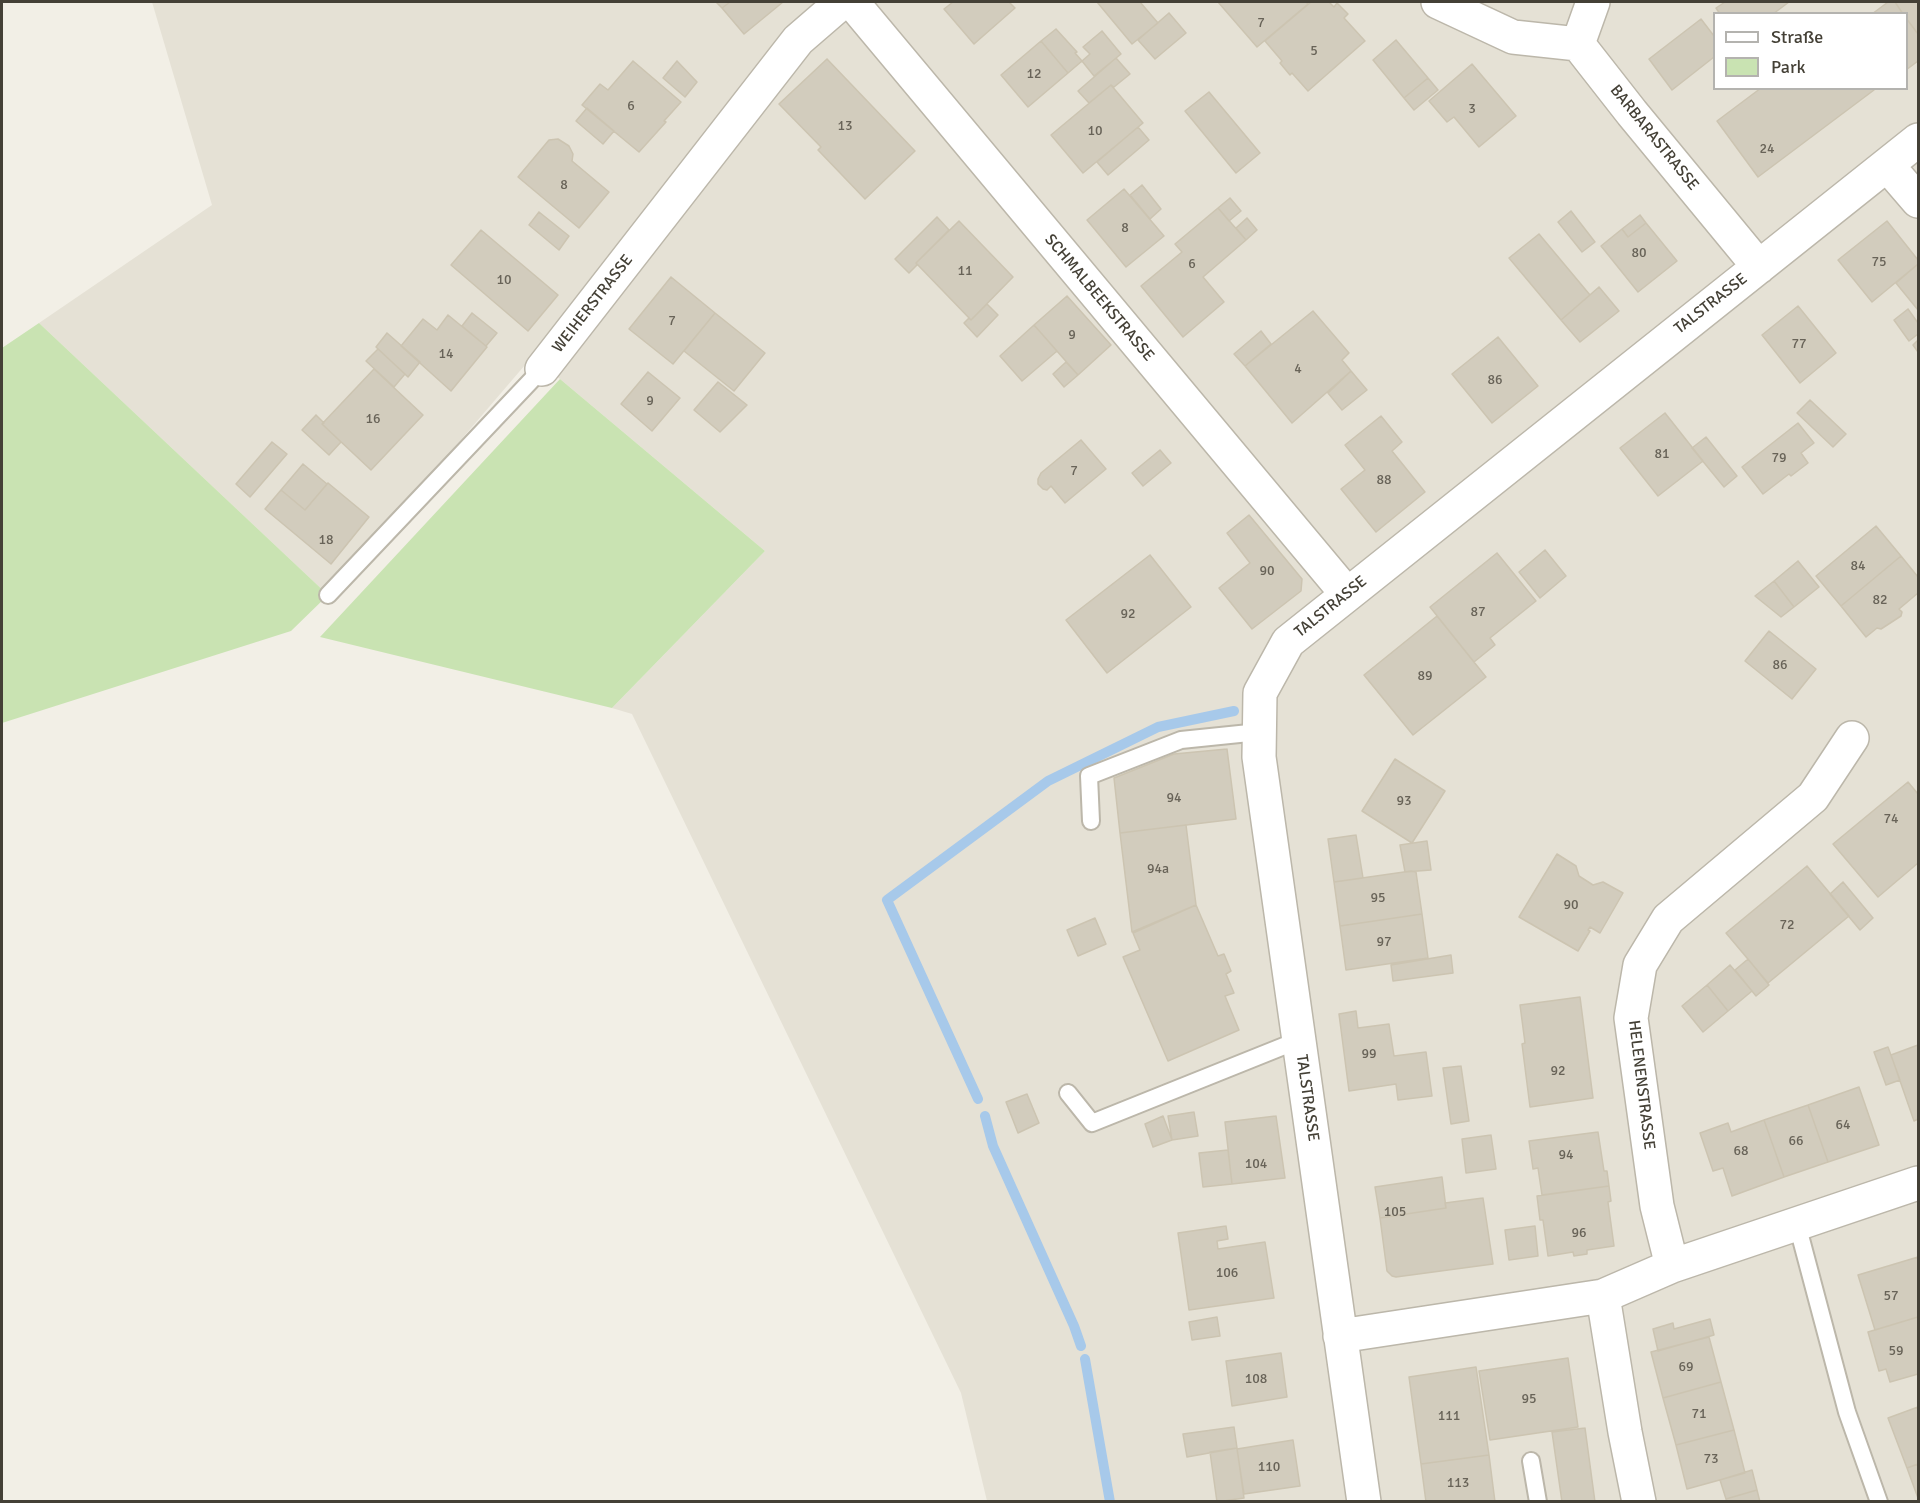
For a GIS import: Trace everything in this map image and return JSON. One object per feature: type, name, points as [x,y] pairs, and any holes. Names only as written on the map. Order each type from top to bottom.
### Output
[{"type":"street","name":"WEIHERSTRASSE","points":[[542,369],[798,40],[842,2]]},
{"type":"street","name":"SCHMALBEEKSTRASSE","points":[[852,2],[1347,594]]},
{"type":"street","points":[[1438,2],[1513,37],[1578,44],[1593,2]]},
{"type":"street","name":"BARBARASTRASSE","points":[[1578,44],[1759,267]]},
{"type":"street","name":"TALSTRASSE","points":[[1364,1502],[1259,757],[1260,693],[1288,642],[1918,140]]},
{"type":"street","points":[[1887,165],[1918,201]]},
{"type":"street","name":"HELENENSTRASSE","points":[[1672,1266],[1657,1206],[1631,1018],[1640,965],[1668,919],[1813,797],[1852,738]]},
{"type":"street","points":[[1340,1336],[1603,1296],[1672,1266],[1918,1183]]},
{"type":"street","points":[[1603,1296],[1639,1502]]},
{"type":"lane","name":"WEIHERSTRASSE","points":[[328,595],[542,369]]},
{"type":"lane","points":[[1091,821],[1089,776],[1181,740],[1259,732]]},
{"type":"lane","points":[[1068,1093],[1092,1123],[1299,1040]]},
{"type":"lane","points":[[1797,1224],[1847,1412],[1879,1502]]},
{"type":"lane","points":[[1531,1461],[1538,1502]]},
{"type":"shaded area","points":[[152,2],[1918,2],[1918,1501],[987,1501],[961,1393],[632,714],[612,708],[765,551],[560,379],[531,358],[328,595],[39,323],[212,205]]},
{"type":"green space","points":[[39,323],[328,595],[291,631],[2,723],[2,348]]},
{"type":"green space","points":[[560,379],[765,551],[612,708],[320,637]]},
{"type":"building","points":[[716,2],[730,2],[722,8]]},
{"type":"building","points":[[730,2],[783,2],[744,34],[722,8]]},
{"type":"building","points":[[953,2],[1009,2],[1015,8],[974,44],[944,9]]},
{"type":"building","points":[[1097,2],[1140,2],[1158,23],[1132,44]]},
{"type":"building","points":[[1218,2],[1306,2],[1308,4],[1257,47]]},
{"type":"building","points":[[1311,2],[1329,2],[1334,7],[1337,3],[1348,14],[1344,18],[1365,41],[1308,91],[1292,73],[1290,75],[1280,63],[1282,61],[1265,41]]},
{"type":"building","points":[[1725,2],[1789,2],[1776,12],[1719,12],[1716,8]]},
{"type":"building","points":[[1888,2],[1895,2],[1902,12],[1875,12]]},
{"type":"building","points":[[1895,2],[1918,2],[1918,34],[1908,21],[1908,12],[1902,12]]},
{"type":"building","points":[[1169,13],[1186,33],[1155,59],[1138,40]]},
{"type":"building","points":[[1701,19],[1713,35],[1713,58],[1672,90],[1649,59]]},
{"type":"building","points":[[1908,21],[1918,34],[1918,61],[1908,68]]},
{"type":"building","points":[[1056,29],[1082,61],[1068,73],[1041,41]]},
{"type":"building","points":[[1102,31],[1121,54],[1094,76],[1082,61],[1090,54],[1083,47]]},
{"type":"building","points":[[1396,40],[1428,78],[1404,98],[1373,60]]},
{"type":"building","points":[[1041,41],[1068,73],[1028,107],[1001,75]]},
{"type":"building","points":[[1116,58],[1130,74],[1114,87],[1111,85],[1089,103],[1078,91]]},
{"type":"building","points":[[827,59],[915,151],[865,199],[818,150],[821,147],[779,104]]},
{"type":"building","points":[[633,61],[681,102],[639,152],[582,105],[600,84],[608,90]]},
{"type":"building","points":[[677,61],[697,82],[685,97],[663,78]]},
{"type":"building","points":[[1472,64],[1516,116],[1479,147],[1454,117],[1447,122],[1429,101]]},
{"type":"building","points":[[1428,78],[1438,90],[1414,110],[1404,98]]},
{"type":"building","points":[[1111,85],[1143,123],[1083,173],[1051,135]]},
{"type":"building","points":[[1758,90],[1874,90],[1758,177],[1717,121]]},
{"type":"building","points":[[1209,92],[1260,153],[1236,173],[1185,111]]},
{"type":"building","points":[[587,108],[614,131],[603,144],[576,121]]},
{"type":"building","points":[[1138,127],[1149,140],[1108,175],[1097,162]]},
{"type":"building","points":[[558,139],[569,146],[573,154],[572,161],[609,192],[579,228],[518,177],[549,140]]},
{"type":"building","points":[[1142,185],[1161,209],[1150,219],[1130,195]]},
{"type":"building","points":[[1124,189],[1164,236],[1126,267],[1087,220]]},
{"type":"building","points":[[1230,198],[1241,211],[1229,221],[1218,208]]},
{"type":"building","points":[[1218,208],[1246,240],[1203,277],[1224,302],[1183,337],[1141,286],[1182,252],[1175,244]]},
{"type":"building","points":[[1571,211],[1595,242],[1582,252],[1558,222]]},
{"type":"building","points":[[539,212],[569,236],[559,250],[529,225]]},
{"type":"building","points":[[1640,215],[1646,223],[1628,237],[1622,229]]},
{"type":"building","points":[[937,217],[949,230],[909,273],[895,259]]},
{"type":"building","points":[[1247,218],[1257,230],[1246,240],[1236,228]]},
{"type":"building","points":[[959,221],[1013,277],[971,320],[916,263]]},
{"type":"building","points":[[1887,221],[1918,260],[1918,264],[1872,302],[1838,260]]},
{"type":"building","points":[[1646,223],[1677,261],[1638,292],[1601,246],[1622,229],[1628,237]]},
{"type":"building","points":[[481,230],[558,295],[528,331],[451,265]]},
{"type":"building","points":[[1539,234],[1590,295],[1561,320],[1509,258]]},
{"type":"building","points":[[1918,264],[1918,310],[1896,283]]},
{"type":"building","points":[[671,277],[715,313],[673,364],[629,329]]},
{"type":"building","points":[[1599,287],[1619,311],[1580,342],[1561,320]]},
{"type":"building","points":[[1067,296],[1111,345],[1078,375],[1034,325]]},
{"type":"building","points":[[987,304],[998,315],[977,337],[964,323],[969,318],[971,320]]},
{"type":"building","points":[[1798,306],[1836,353],[1800,383],[1762,335]]},
{"type":"building","points":[[1908,309],[1918,323],[1918,334],[1909,341],[1894,320]]},
{"type":"building","points":[[1313,311],[1349,353],[1342,360],[1351,371],[1292,423],[1245,366]]},
{"type":"building","points":[[472,313],[497,333],[486,346],[462,326]]},
{"type":"building","points":[[715,313],[765,353],[734,391],[684,351]]},
{"type":"building","points":[[448,315],[487,347],[451,391],[401,346],[423,319],[437,330]]},
{"type":"building","points":[[1034,325],[1057,351],[1022,381],[1000,356]]},
{"type":"building","points":[[1261,331],[1271,344],[1245,366],[1234,354]]},
{"type":"building","points":[[387,333],[420,362],[408,377],[376,347]]},
{"type":"building","points":[[1498,337],[1538,386],[1492,423],[1452,374]]},
{"type":"building","points":[[1918,340],[1918,352],[1913,345]]},
{"type":"building","points":[[378,349],[405,374],[394,387],[366,361]]},
{"type":"building","points":[[1066,362],[1078,375],[1064,387],[1053,374]]},
{"type":"building","points":[[374,369],[423,415],[371,470],[322,424]]},
{"type":"building","points":[[1351,371],[1367,390],[1342,410],[1328,393]]},
{"type":"building","points":[[648,372],[680,398],[652,431],[621,404]]},
{"type":"building","points":[[718,382],[747,405],[720,432],[694,410]]},
{"type":"building","points":[[1810,400],[1846,434],[1833,447],[1797,413]]},
{"type":"building","points":[[1665,413],[1703,461],[1658,496],[1620,448]]},
{"type":"building","points":[[316,415],[341,442],[329,455],[302,430]]},
{"type":"building","points":[[1381,416],[1402,442],[1392,451],[1425,492],[1376,532],[1341,489],[1365,470],[1345,445]]},
{"type":"building","points":[[1798,423],[1814,443],[1801,453],[1808,463],[1763,494],[1742,467]]},
{"type":"building","points":[[1706,437],[1737,476],[1724,487],[1692,448]]},
{"type":"building","points":[[1081,440],[1106,469],[1065,503],[1051,486],[1047,490],[1043,489],[1038,484],[1038,479],[1041,473]]},
{"type":"building","points":[[272,442],[287,454],[250,497],[236,484]]},
{"type":"building","points":[[1160,450],[1171,463],[1143,486],[1132,473]]},
{"type":"building","points":[[303,464],[327,484],[305,510],[281,490]]},
{"type":"building","points":[[328,483],[369,517],[331,564],[265,509],[281,490],[305,510]]},
{"type":"building","points":[[1249,515],[1302,579],[1301,591],[1252,629],[1219,588],[1250,563],[1227,533]]},
{"type":"building","points":[[1876,526],[1901,556],[1841,606],[1816,576]]},
{"type":"building","points":[[1545,550],[1566,576],[1540,598],[1519,572]]},
{"type":"building","points":[[1497,553],[1536,601],[1490,638],[1495,645],[1474,662],[1430,607]]},
{"type":"building","points":[[1150,555],[1191,607],[1107,673],[1066,620]]},
{"type":"building","points":[[1901,556],[1918,577],[1918,593],[1899,609],[1902,612],[1901,616],[1881,629],[1877,628],[1866,637],[1841,606]]},
{"type":"building","points":[[1798,561],[1819,587],[1794,607],[1774,581]]},
{"type":"building","points":[[1774,581],[1794,607],[1781,617],[1755,596]]},
{"type":"building","points":[[1437,616],[1486,677],[1413,735],[1364,675]]},
{"type":"building","points":[[1769,631],[1816,669],[1792,699],[1745,661]]},
{"type":"building","points":[[1227,749],[1236,819],[1120,833],[1114,778],[1174,754]]},
{"type":"building","points":[[1395,759],[1445,791],[1412,843],[1362,811]]},
{"type":"building","points":[[1908,782],[1918,794],[1918,863],[1878,897],[1833,844]]},
{"type":"building","points":[[1186,825],[1196,905],[1132,932],[1120,833]]},
{"type":"building","points":[[1356,835],[1363,878],[1334,882],[1328,839]]},
{"type":"building","points":[[1427,841],[1431,870],[1405,872],[1400,845]]},
{"type":"building","points":[[1557,854],[1576,866],[1579,876],[1593,885],[1603,882],[1623,893],[1600,933],[1590,927],[1578,951],[1519,917]]},
{"type":"building","points":[[1807,866],[1849,916],[1768,983],[1726,933]]},
{"type":"building","points":[[1416,872],[1422,914],[1340,926],[1334,882]]},
{"type":"building","points":[[1843,882],[1873,918],[1860,930],[1830,894]]},
{"type":"building","points":[[1196,905],[1218,956],[1224,954],[1231,971],[1226,974],[1234,993],[1225,996],[1239,1030],[1168,1061],[1123,957],[1140,950],[1133,933]]},
{"type":"building","points":[[1422,914],[1428,958],[1346,970],[1340,926]]},
{"type":"building","points":[[1095,918],[1106,944],[1078,956],[1067,930]]},
{"type":"building","points":[[1451,955],[1453,973],[1393,981],[1391,965]]},
{"type":"building","points":[[1748,959],[1769,985],[1756,996],[1735,970]]},
{"type":"building","points":[[1730,965],[1752,991],[1728,1011],[1707,985]]},
{"type":"building","points":[[1707,985],[1728,1011],[1703,1032],[1682,1006]]},
{"type":"building","points":[[1580,997],[1593,1098],[1530,1107],[1522,1044],[1525,1043],[1520,1005]]},
{"type":"building","points":[[1356,1011],[1358,1028],[1389,1024],[1394,1056],[1426,1052],[1432,1096],[1398,1100],[1396,1084],[1349,1091],[1339,1014]]},
{"type":"building","points":[[1918,1045],[1918,1119],[1914,1121],[1891,1055]]},
{"type":"building","points":[[1888,1047],[1900,1080],[1886,1085],[1874,1052]]},
{"type":"building","points":[[1461,1066],[1469,1121],[1451,1124],[1443,1068]]},
{"type":"building","points":[[1859,1087],[1879,1145],[1828,1162],[1808,1105]]},
{"type":"building","points":[[1027,1094],[1039,1123],[1018,1133],[1006,1102]]},
{"type":"building","points":[[1808,1105],[1828,1162],[1784,1177],[1764,1120]]},
{"type":"building","points":[[1194,1112],[1198,1136],[1172,1140],[1168,1116]]},
{"type":"building","points":[[1163,1116],[1172,1140],[1153,1147],[1145,1124]]},
{"type":"building","points":[[1276,1116],[1285,1178],[1232,1184],[1225,1122]]},
{"type":"building","points":[[1764,1120],[1784,1177],[1732,1196],[1723,1168],[1713,1171],[1700,1133],[1728,1123],[1731,1132]]},
{"type":"building","points":[[1598,1132],[1604,1171],[1607,1171],[1609,1186],[1542,1195],[1538,1168],[1533,1169],[1529,1141]]},
{"type":"building","points":[[1491,1135],[1496,1169],[1466,1173],[1462,1139]]},
{"type":"building","points":[[1228,1150],[1232,1184],[1203,1187],[1199,1153]]},
{"type":"building","points":[[1442,1177],[1446,1208],[1380,1218],[1375,1187]]},
{"type":"building","points":[[1609,1186],[1611,1201],[1608,1202],[1614,1246],[1587,1250],[1587,1254],[1574,1256],[1573,1252],[1548,1256],[1537,1196]]},
{"type":"building","points":[[1483,1198],[1493,1264],[1396,1277],[1387,1271],[1380,1218],[1446,1208],[1445,1203]]},
{"type":"building","points":[[1226,1226],[1228,1239],[1217,1241],[1218,1249],[1265,1242],[1274,1298],[1189,1310],[1178,1233]]},
{"type":"building","points":[[1535,1226],[1538,1256],[1509,1260],[1505,1230]]},
{"type":"building","points":[[1918,1257],[1918,1317],[1875,1330],[1858,1275]]},
{"type":"building","points":[[1217,1317],[1220,1336],[1192,1340],[1189,1322]]},
{"type":"building","points":[[1918,1317],[1918,1374],[1890,1382],[1886,1369],[1879,1371],[1868,1332]]},
{"type":"building","points":[[1710,1319],[1714,1335],[1658,1351],[1653,1329],[1673,1323],[1674,1329]]},
{"type":"building","points":[[1709,1337],[1721,1382],[1663,1398],[1651,1352]]},
{"type":"building","points":[[1281,1353],[1287,1397],[1232,1406],[1226,1361]]},
{"type":"building","points":[[1568,1358],[1578,1427],[1490,1440],[1479,1371]]},
{"type":"building","points":[[1476,1367],[1489,1455],[1421,1464],[1409,1377]]},
{"type":"building","points":[[1721,1382],[1734,1430],[1676,1445],[1663,1398]]},
{"type":"building","points":[[1918,1407],[1918,1464],[1907,1468],[1888,1418]]},
{"type":"building","points":[[1234,1427],[1237,1448],[1187,1457],[1183,1434]]},
{"type":"building","points":[[1585,1428],[1595,1502],[1562,1502],[1552,1432]]},
{"type":"building","points":[[1734,1430],[1745,1473],[1687,1489],[1676,1445]]},
{"type":"building","points":[[1293,1440],[1300,1486],[1244,1494],[1237,1449]]},
{"type":"building","points":[[1237,1448],[1244,1498],[1217,1502],[1210,1452]]},
{"type":"building","points":[[1489,1455],[1495,1502],[1426,1502],[1421,1464]]},
{"type":"building","points":[[1918,1464],[1918,1498],[1907,1468]]},
{"type":"building","points":[[1752,1470],[1757,1490],[1726,1499],[1720,1480]]},
{"type":"building","points":[[1757,1490],[1760,1502],[1727,1502],[1726,1499]]},
{"type":"waterway","points":[[978,1099],[887,900],[1048,781],[1158,727],[1234,711]]},
{"type":"waterway","points":[[985,1116],[993,1146],[1081,1346]]},
{"type":"waterway","points":[[1085,1359],[1110,1502]]}]
